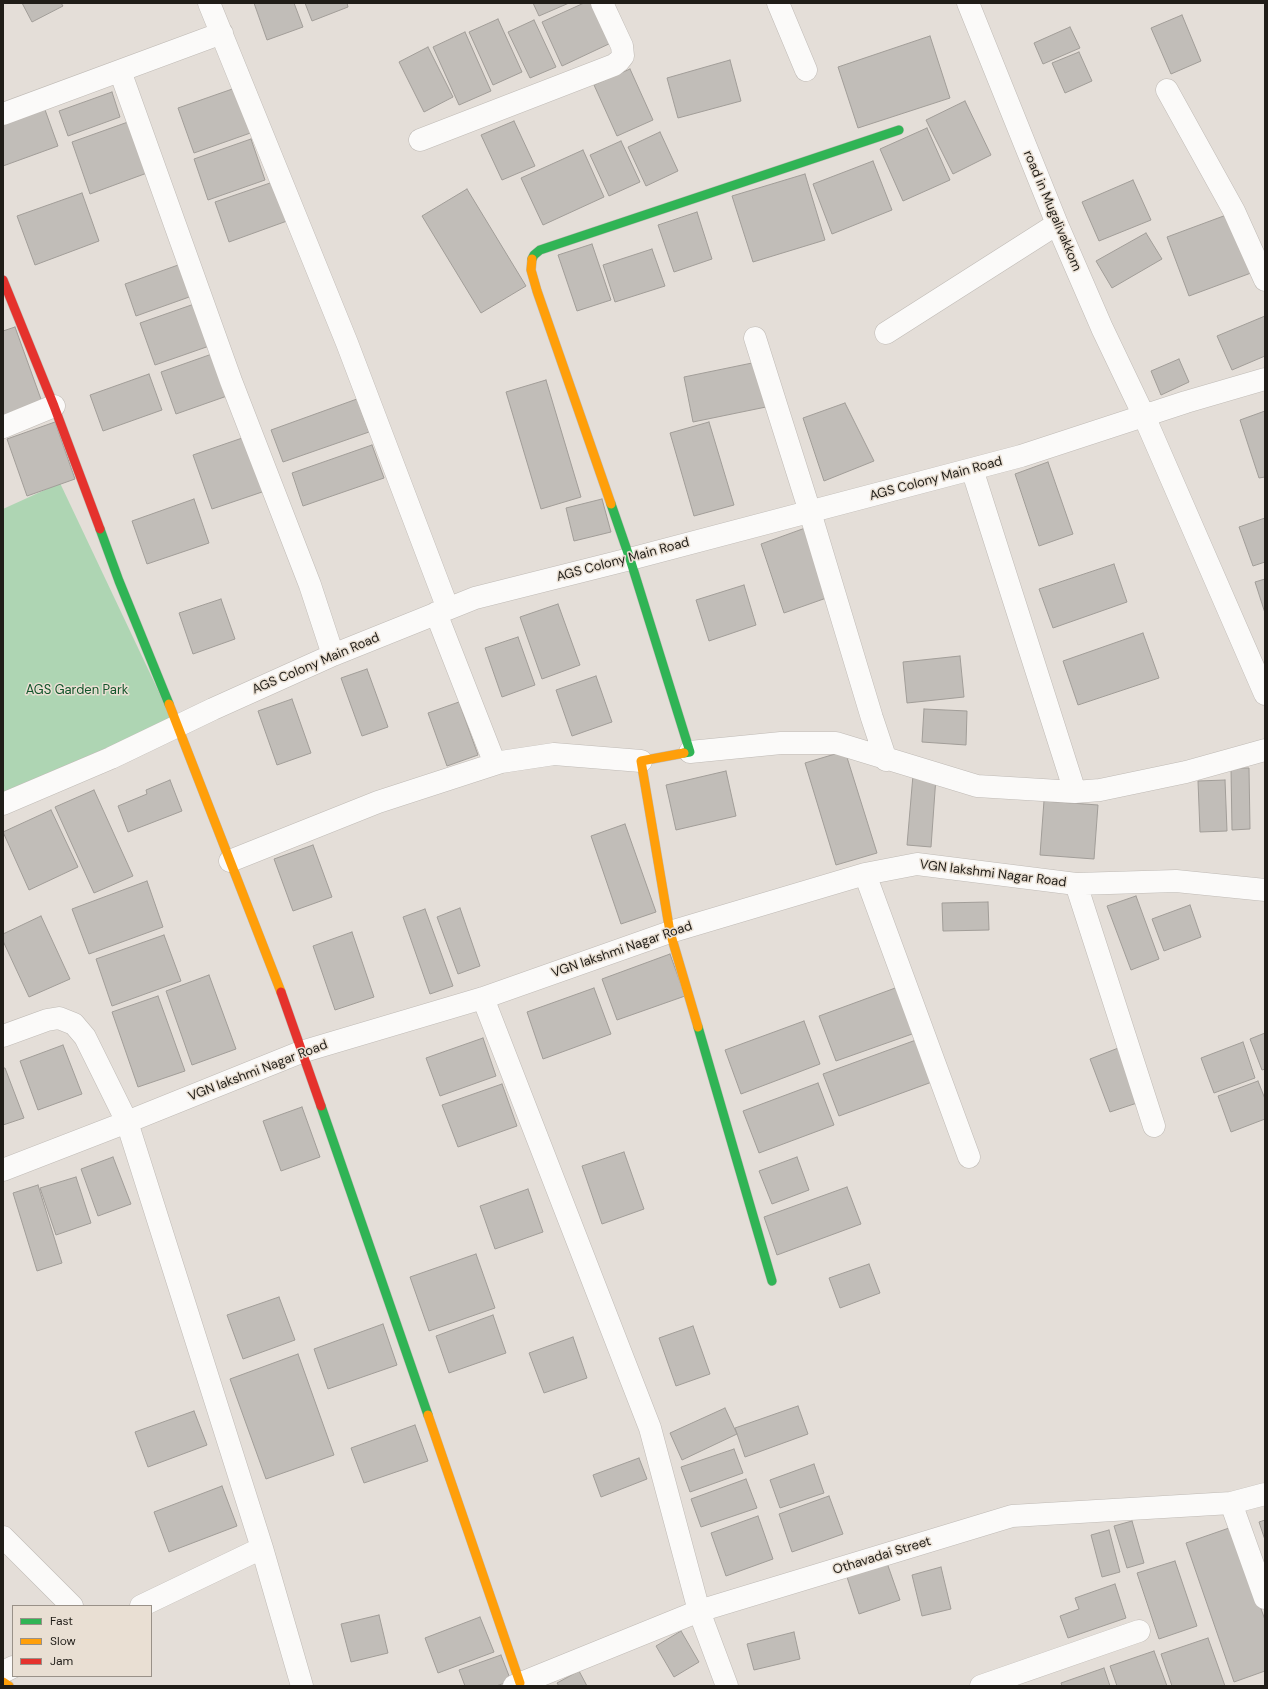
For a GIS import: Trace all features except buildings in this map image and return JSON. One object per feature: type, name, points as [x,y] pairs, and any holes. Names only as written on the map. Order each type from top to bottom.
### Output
[{"type":"street","points":[[209,3],[347,343],[495,764]]},
{"type":"street","points":[[420,140],[614,65],[623,56],[622,46],[602,3]]},
{"type":"street","points":[[778,3],[806,70]]},
{"type":"street","name":"road in Mugalivakkom","points":[[968,3],[1057,224],[1102,328],[1144,416],[1265,694]]},
{"type":"street","points":[[3,114],[222,32]]},
{"type":"street","points":[[120,71],[231,381],[310,585],[333,655]]},
{"type":"street","points":[[1167,90],[1234,211],[1265,280]]},
{"type":"street","points":[[690,752],[630,559],[537,291],[531,270],[531,262],[534,255],[540,250],[899,130]]},
{"type":"street","points":[[886,333],[1057,224]]},
{"type":"street","points":[[3,280],[54,406],[119,581],[178,726],[284,1000],[517,1685]]},
{"type":"street","points":[[755,338],[886,760]]},
{"type":"street","name":"AGS Colony Main Road","points":[[3,804],[111,758],[333,655],[475,598],[972,470],[1021,456],[1186,402],[1265,379]]},
{"type":"street","points":[[3,427],[54,406]]},
{"type":"street","points":[[972,470],[1075,792]]},
{"type":"street","points":[[230,860],[378,802],[495,764],[554,754],[641,761],[690,752],[781,744],[836,743],[886,760],[977,786],[1075,792],[1100,790],[1186,772],[1265,750]]},
{"type":"street","points":[[641,761],[670,932],[772,1281]]},
{"type":"street","name":"VGN lakshmi Nagar Road","points":[[3,1170],[301,1052],[483,998],[670,932],[865,874],[917,864],[1076,884],[1176,881],[1265,890]]},
{"type":"street","points":[[865,874],[969,1157]]},
{"type":"street","points":[[1076,884],[1154,1126]]},
{"type":"street","points":[[483,998],[650,1428],[699,1611],[727,1686]]},
{"type":"street","points":[[3,1036],[47,1020],[59,1018],[74,1024],[85,1036],[127,1122],[262,1548],[302,1686]]},
{"type":"street","name":"Othavadai Street","points":[[517,1685],[699,1611],[1012,1516],[1231,1503],[1265,1494]]},
{"type":"street","points":[[1231,1503],[1265,1598]]},
{"type":"street","points":[[3,1537],[71,1605]]},
{"type":"street","points":[[143,1605],[262,1548]]},
{"type":"street","points":[[981,1686],[1139,1631]]},
{"type":"street","points":[[3,1672],[12,1668]]},
{"type":"street","points":[[3,1682],[9,1686]]},
{"type":"green space","name":"AGS Garden Park","points":[[60,483],[175,726],[3,803],[3,509]]},
{"type":"traffic: fast","points":[[532,259],[540,250],[899,130]]},
{"type":"traffic: fast","points":[[611,504],[630,559],[690,752],[684,753]]},
{"type":"traffic: fast","points":[[100,529],[119,581],[169,704]]},
{"type":"traffic: fast","points":[[698,1027],[772,1281]]},
{"type":"traffic: fast","points":[[321,1106],[428,1415]]},
{"type":"traffic: slow","points":[[532,259],[531,270],[537,291],[611,504]]},
{"type":"traffic: slow","points":[[169,704],[281,992]]},
{"type":"traffic: slow","points":[[684,753],[641,761],[670,932],[698,1027]]},
{"type":"traffic: slow","points":[[428,1415],[520,1683]]},
{"type":"traffic: slow","points":[[3,1682],[9,1686]]},
{"type":"traffic: jam","points":[[3,280],[54,406],[100,529]]},
{"type":"traffic: jam","points":[[281,992],[321,1106]]}]
